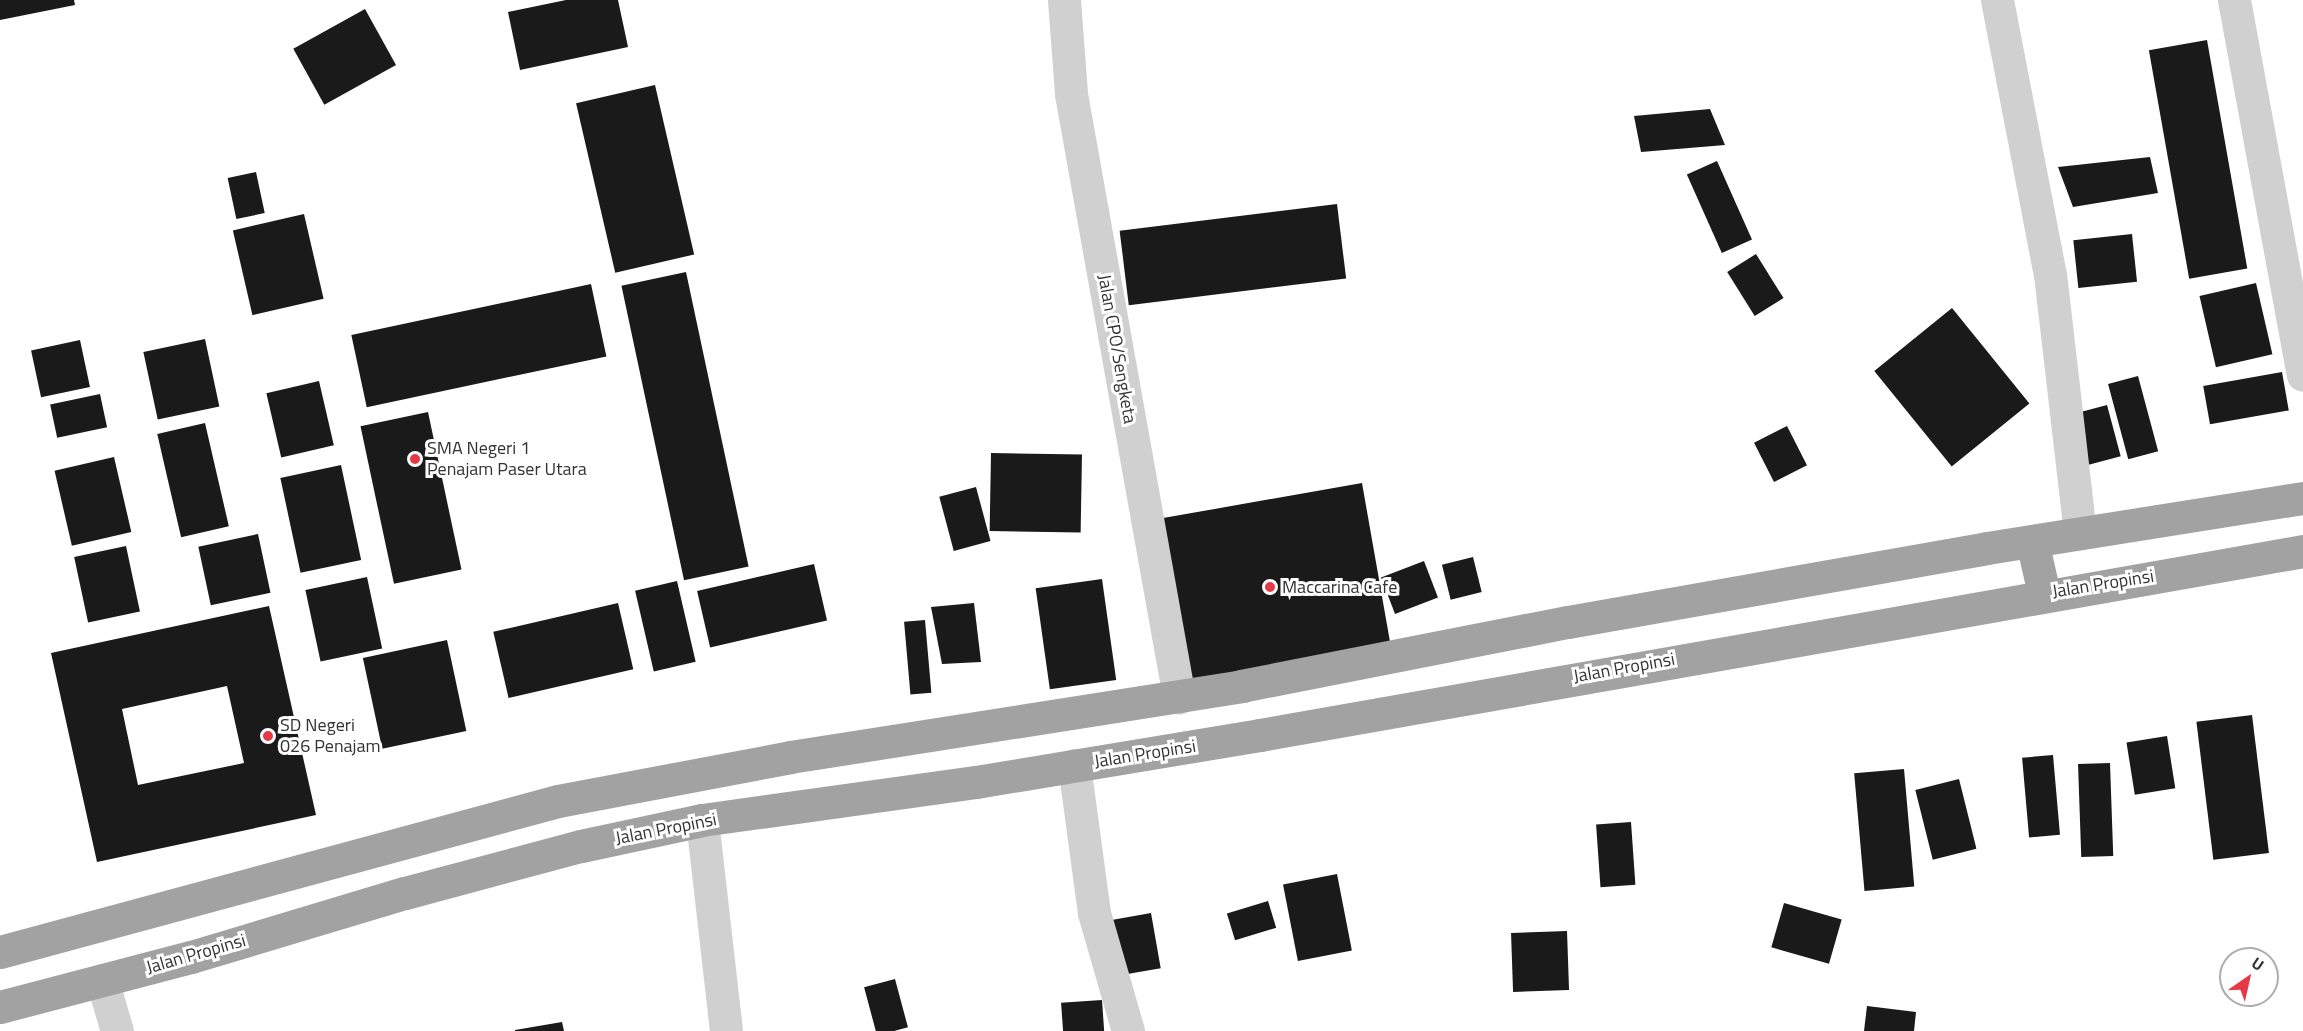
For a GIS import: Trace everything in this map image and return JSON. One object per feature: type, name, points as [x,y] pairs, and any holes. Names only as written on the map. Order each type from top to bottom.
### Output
[{"type":"highway","points":[[0,952],[558,801],[790,757],[1179,697],[1568,622],[2032,541],[2303,498]]},
{"type":"highway","points":[[2032,541],[2044,594]]},
{"type":"highway","name":"Jalan Propinsi","points":[[0,1007],[581,846],[702,820],[1074,765],[2044,594],[2303,551]]},
{"type":"street","name":"Jalan CPO/Sengketa","points":[[1064,0],[1071,94],[1179,697]]},
{"type":"street","points":[[1997,0],[2050,274],[2063,360],[2080,533]]},
{"type":"street","points":[[2234,0],[2303,375]]},
{"type":"street","points":[[1074,765],[1094,913],[1128,1031]]},
{"type":"street","points":[[702,820],[726,1031]]},
{"type":"street","points":[[102,980],[117,1031]]},
{"type":"building","points":[[0,0],[74,0],[75,5],[0,20]]},
{"type":"building","points":[[566,0],[618,0],[628,47],[520,70],[508,12]]},
{"type":"building","points":[[365,9],[396,65],[324,105],[293,49]]},
{"type":"building","points":[[2207,40],[2247,268],[2189,279],[2149,50]]},
{"type":"building","points":[[655,85],[694,255],[615,273],[576,103]]},
{"type":"building","points":[[1710,109],[1725,145],[1641,152],[1634,116]]},
{"type":"building","points":[[2150,157],[2158,193],[2073,207],[2058,167]]},
{"type":"building","points":[[1717,161],[1752,240],[1722,253],[1687,174]]},
{"type":"building","points":[[256,172],[265,213],[236,219],[228,178]]},
{"type":"building","points":[[1337,204],[1346,278],[1129,305],[1120,231]]},
{"type":"building","points":[[304,214],[324,299],[252,315],[233,230]]},
{"type":"building","points":[[2132,234],[2137,282],[2078,288],[2073,240]]},
{"type":"building","points":[[1756,254],[1784,298],[1755,316],[1727,272]]},
{"type":"building","points":[[686,272],[749,566],[684,580],[621,286]]},
{"type":"building","points":[[2256,283],[2272,354],[2216,367],[2199,296]]},
{"type":"building","points":[[591,284],[606,356],[367,407],[351,335]]},
{"type":"building","points":[[1952,308],[2029,404],[1952,467],[1874,371]]},
{"type":"building","points":[[205,339],[219,406],[158,420],[143,352]]},
{"type":"building","points":[[80,340],[90,387],[41,397],[31,350]]},
{"type":"building","points":[[2282,372],[2289,410],[2210,424],[2203,386]]},
{"type":"building","points":[[2138,376],[2158,451],[2128,459],[2108,384]]},
{"type":"building","points":[[319,381],[334,445],[281,457],[266,393]]},
{"type":"building","points":[[100,394],[107,427],[57,438],[50,405]]},
{"type":"building","points":[[2107,405],[2121,456],[2085,466],[2071,415]]},
{"type":"building","points":[[428,412],[461,569],[394,584],[361,426]]},
{"type":"building","points":[[205,423],[229,526],[181,537],[157,434]]},
{"type":"building","points":[[1787,426],[1807,465],[1774,482],[1754,443]]},
{"type":"building","points":[[991,453],[1082,455],[1081,533],[990,531]]},
{"type":"building","points":[[114,457],[131,532],[72,546],[55,471]]},
{"type":"building","points":[[341,465],[361,560],[301,573],[280,478]]},
{"type":"building","name":"Maccarina Cafe","points":[[1362,483],[1393,657],[1178,695],[1147,521]]},
{"type":"building","points":[[976,487],[990,541],[954,551],[939,497]]},
{"type":"building","points":[[258,534],[270,593],[211,605],[198,547]]},
{"type":"building","points":[[126,546],[140,612],[88,623],[74,557]]},
{"type":"building","points":[[1473,557],[1482,592],[1451,600],[1442,565]]},
{"type":"building","points":[[1424,561],[1438,597],[1395,614],[1381,577]]},
{"type":"building","points":[[814,564],[827,621],[710,648],[697,591]]},
{"type":"building","points":[[367,577],[382,648],[321,662],[305,590]]},
{"type":"building","points":[[1102,579],[1116,680],[1050,689],[1036,588]]},
{"type":"building","points":[[677,581],[696,662],[654,672],[635,591]]},
{"type":"building","points":[[618,603],[633,669],[509,698],[493,632]]},
{"type":"building","points":[[974,603],[981,662],[942,664],[931,607]]},
{"type":"building","name":"SD Negeri 026 Penajam","points":[[269,606],[316,815],[97,862],[51,653]],"holes":[[[227,686],[244,763],[138,785],[122,709]]]},
{"type":"building","points":[[925,620],[931,693],[910,695],[904,622]]},
{"type":"building","points":[[447,640],[466,731],[382,749],[363,658]]},
{"type":"building","points":[[2252,715],[2269,853],[2213,860],[2196,722]]},
{"type":"building","points":[[2167,736],[2175,788],[2135,795],[2127,742]]},
{"type":"building","points":[[2053,755],[2060,835],[2029,837],[2022,758]]},
{"type":"building","points":[[2110,763],[2113,856],[2081,857],[2078,764]]},
{"type":"building","points":[[1904,769],[1914,887],[1864,891],[1854,773]]},
{"type":"building","points":[[1959,779],[1976,849],[1933,860],[1915,790]]},
{"type":"building","points":[[1631,822],[1635,885],[1600,887],[1596,824]]},
{"type":"building","points":[[1337,874],[1352,951],[1298,961],[1283,884]]},
{"type":"building","points":[[1268,901],[1276,928],[1235,940],[1227,914]]},
{"type":"building","points":[[1784,903],[1842,920],[1829,964],[1771,947]]},
{"type":"building","points":[[1151,913],[1161,968],[1111,977],[1102,922]]},
{"type":"building","points":[[1567,931],[1569,990],[1513,992],[1511,933]]},
{"type":"building","points":[[895,979],[908,1027],[894,1031],[876,1031],[864,987]]},
{"type":"building","points":[[1102,1000],[1104,1031],[1063,1031],[1061,1003]]},
{"type":"building","points":[[1867,1006],[1916,1012],[1914,1031],[1864,1031]]},
{"type":"building","points":[[562,1022],[564,1031],[515,1031],[515,1030]]},
{"type":"place","name":"SMA Negeri 1 Penajam Paser Utara","points":[[415,459]]},
{"type":"place","name":"Maccarina Cafe","points":[[1270,587]]},
{"type":"place","name":"SD Negeri 026 Penajam","points":[[268,736]]}]
